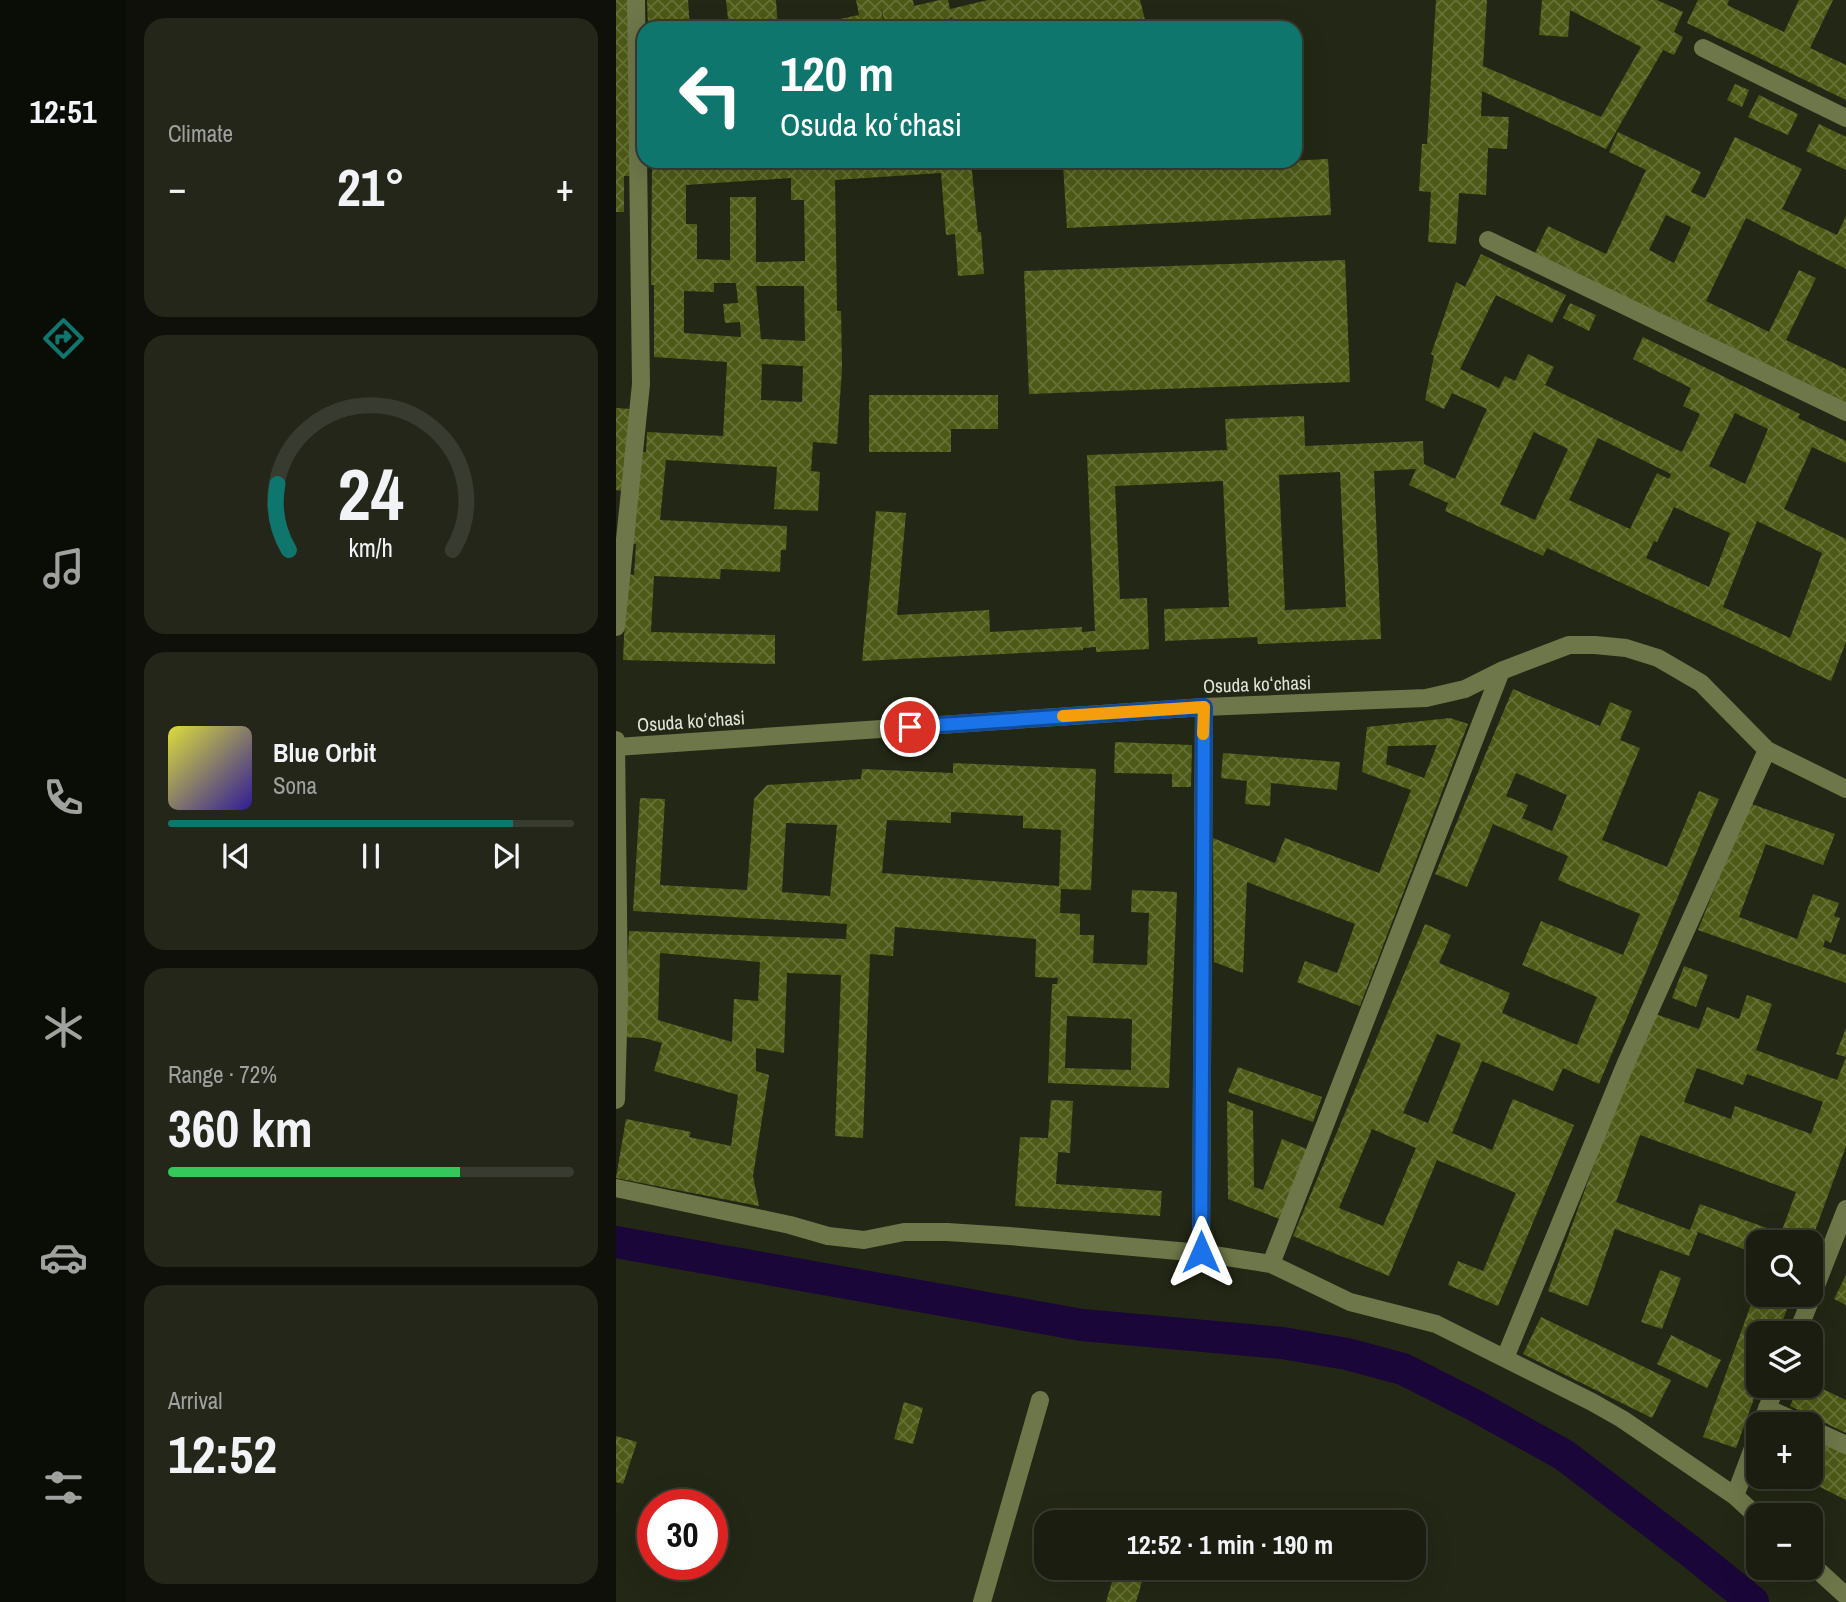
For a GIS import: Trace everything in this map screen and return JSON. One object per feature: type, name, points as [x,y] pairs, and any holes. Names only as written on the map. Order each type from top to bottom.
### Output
[{"type":"street","points":[[636,0],[637,77]]},
{"type":"street","points":[[1703,48],[1846,118]]},
{"type":"street","points":[[616,626],[622,501],[641,384],[638,168]]},
{"type":"street","points":[[1488,240],[1846,412]]},
{"type":"street","name":"Osuda koʻchasi","points":[[616,747],[1204,707],[1426,698],[1465,689],[1501,671],[1569,645],[1595,645],[1626,648],[1658,658],[1700,683],[1767,750],[1846,789]]},
{"type":"street","points":[[1271,1264],[1501,671]]},
{"type":"street","points":[[1201,1252],[1204,707]]},
{"type":"street","points":[[616,740],[619,997],[616,1100]]},
{"type":"street","points":[[1506,1357],[1626,1063],[1767,750]]},
{"type":"street","points":[[616,1188],[828,1236],[864,1240],[904,1232],[947,1232],[1201,1252],[1271,1264],[1350,1302],[1436,1324],[1506,1357],[1622,1419],[1746,1506]]},
{"type":"street","points":[[1802,1321],[1846,1209]]},
{"type":"street","points":[[982,1602],[1040,1400]]},
{"type":"street","points":[[1823,1434],[1846,1445]]},
{"type":"street","points":[[1735,1496],[1746,1467]]},
{"type":"street","points":[[1823,1575],[1846,1595]]},
{"type":"building","points":[[616,0],[631,0],[633,176],[624,176],[624,212],[616,212]]},
{"type":"building","points":[[647,0],[688,0],[690,21],[648,21]]},
{"type":"building","points":[[726,0],[776,0],[778,21],[728,21]]},
{"type":"building","points":[[856,0],[913,0],[914,6],[948,0],[950,9],[988,0],[1140,0],[1145,21],[953,21],[952,18],[938,21],[884,21],[881,7],[883,21],[830,21],[859,15]]},
{"type":"building","points":[[1436,0],[1487,0],[1483,66],[1601,117],[1641,47],[1570,10],[1568,37],[1539,35],[1542,0],[1657,0],[1683,12],[1674,32],[1683,37],[1674,55],[1663,50],[1606,149],[1482,91],[1481,116],[1509,117],[1507,149],[1488,148],[1486,195],[1459,193],[1456,244],[1428,242],[1431,192],[1419,191],[1422,144],[1427,144]]},
{"type":"building","points":[[1698,0],[1729,0],[1727,5],[1784,32],[1799,0],[1833,0],[1810,48],[1846,65],[1846,100],[1687,23]]},
{"type":"building","points":[[1735,84],[1749,90],[1742,107],[1727,100]]},
{"type":"building","points":[[1759,95],[1798,114],[1788,135],[1748,117]]},
{"type":"building","points":[[1819,124],[1846,137],[1846,170],[1806,151]]},
{"type":"building","points":[[1618,132],[1701,172],[1691,192],[1705,198],[1735,137],[1802,169],[1782,209],[1837,235],[1846,216],[1846,269],[1746,218],[1706,301],[1769,332],[1799,270],[1816,278],[1786,340],[1846,369],[1846,402],[1535,253],[1548,226],[1606,254],[1646,170],[1609,152]],"holes":[[[1666,215],[1691,227],[1674,263],[1649,250]]]},
{"type":"building","points":[[1328,159],[1331,215],[1067,228],[1063,168],[1302,168],[1302,160]]},
{"type":"building","points":[[652,168],[972,168],[984,274],[958,276],[955,234],[946,235],[941,173],[835,180],[837,311],[841,311],[842,368],[837,444],[813,442],[811,471],[820,472],[818,511],[774,509],[777,467],[666,460],[660,520],[787,526],[786,550],[781,550],[780,572],[721,569],[720,579],[654,576],[651,632],[775,635],[775,664],[623,660],[627,574],[634,575],[636,544],[633,544],[642,452],[646,452],[647,432],[723,436],[727,362],[654,357],[654,285],[651,285]],"holes":[[[791,178],[791,200],[804,200],[805,261],[756,262],[756,197],[730,197],[730,260],[697,259],[697,224],[686,224],[686,185]],[[714,283],[736,283],[738,303],[723,304],[725,323],[740,322],[741,337],[684,333],[684,291],[714,292]],[[756,286],[804,286],[805,341],[761,339]],[[762,364],[803,366],[802,402],[761,400]]]},
{"type":"building","points":[[1481,254],[1566,295],[1552,323],[1496,295],[1460,369],[1499,388],[1505,376],[1515,381],[1528,354],[1554,367],[1545,385],[1682,452],[1700,414],[1683,406],[1691,388],[1633,359],[1643,337],[1800,414],[1798,418],[1846,441],[1846,463],[1812,447],[1784,509],[1846,539],[1846,642],[1831,681],[1547,548],[1543,556],[1445,511],[1448,503],[1409,485],[1416,469],[1374,471],[1381,639],[1258,644],[1257,637],[1165,641],[1164,609],[1229,607],[1223,481],[1115,486],[1120,599],[1147,598],[1149,649],[1096,652],[1096,647],[1083,650],[862,661],[876,511],[906,513],[897,615],[989,610],[990,632],[1082,627],[1082,632],[1095,631],[1087,455],[1227,450],[1225,419],[1304,416],[1305,446],[1423,441],[1424,464],[1455,479],[1487,409],[1452,393],[1444,409],[1425,400],[1434,356],[1431,354],[1456,282],[1465,287]],"holes":[[[1735,413],[1768,429],[1745,484],[1709,466]],[[1534,432],[1568,449],[1535,520],[1500,504]],[[1598,438],[1671,474],[1669,479],[1657,473],[1630,529],[1569,500]],[[1340,472],[1346,607],[1285,610],[1279,475]],[[1674,507],[1730,533],[1709,587],[1646,558],[1654,541],[1657,542]],[[1757,521],[1822,553],[1790,638],[1723,607]]]},
{"type":"building","points":[[1345,260],[1350,382],[1029,394],[1024,271]]},
{"type":"building","points":[[1570,303],[1596,315],[1589,331],[1563,318]]},
{"type":"building","points":[[869,395],[998,395],[998,429],[951,429],[951,452],[869,452]]},
{"type":"building","points":[[616,408],[631,409],[622,491],[616,490]]},
{"type":"building","points":[[1513,689],[1600,726],[1610,702],[1632,711],[1620,740],[1640,748],[1602,840],[1667,867],[1699,791],[1719,799],[1599,1084],[1563,1068],[1553,1091],[1482,1061],[1452,1133],[1492,1150],[1513,1099],[1574,1125],[1498,1306],[1448,1285],[1458,1261],[1483,1271],[1516,1193],[1437,1160],[1389,1276],[1293,1236],[1425,924],[1451,935],[1439,963],[1510,993],[1502,1013],[1577,1045],[1597,997],[1522,965],[1541,921],[1623,955],[1640,914],[1558,880],[1568,856],[1493,824],[1467,887],[1435,874]],"holes":[[[1516,773],[1567,795],[1552,831],[1522,818],[1528,805],[1506,796]],[[1437,1034],[1461,1044],[1428,1123],[1403,1113]],[[1372,1129],[1416,1148],[1383,1226],[1339,1208]]]},
{"type":"building","points":[[1450,718],[1468,724],[1360,1006],[1297,982],[1305,961],[1337,973],[1355,924],[1247,882],[1243,973],[1214,962],[1213,838],[1275,863],[1285,838],[1379,873],[1411,790],[1362,772],[1367,727]],"holes":[[[1437,745],[1424,778],[1386,764],[1388,746]]]},
{"type":"building","points":[[1115,742],[1192,745],[1191,787],[1172,787],[1172,774],[1114,773]]},
{"type":"building","points":[[1223,753],[1340,762],[1337,790],[1271,783],[1270,806],[1245,804],[1247,781],[1221,778]]},
{"type":"building","points":[[953,763],[1096,769],[1091,890],[1061,889],[1060,913],[1080,914],[1080,935],[1094,935],[1093,963],[1147,965],[1149,913],[1131,912],[1132,890],[1177,892],[1169,1088],[1048,1083],[1052,984],[1057,984],[1058,978],[1035,977],[1036,939],[895,927],[893,956],[870,954],[863,1138],[835,1136],[841,975],[787,973],[784,1053],[756,1048],[756,1071],[769,1075],[753,1176],[759,1206],[616,1178],[626,1119],[691,1132],[689,1137],[731,1146],[738,1095],[654,1071],[662,1043],[644,1038],[624,1037],[629,931],[846,939],[847,924],[633,911],[640,798],[665,799],[660,885],[747,890],[754,799],[767,785],[861,779],[862,769],[953,773]],"holes":[[[951,812],[1023,816],[1023,828],[1061,830],[1059,886],[882,873],[887,820],[951,823]],[[786,823],[837,825],[830,896],[782,892]],[[660,953],[760,962],[758,1001],[734,999],[732,1042],[658,1020]],[[1067,1016],[1132,1019],[1131,1070],[1065,1068]]]},
{"type":"building","points":[[1749,803],[1835,834],[1823,865],[1766,844],[1739,917],[1797,939],[1813,894],[1839,903],[1834,916],[1840,918],[1831,943],[1825,940],[1823,947],[1846,955],[1846,983],[1698,930]]},
{"type":"building","points":[[1684,966],[1708,975],[1696,1007],[1672,998]]},
{"type":"building","points":[[1747,995],[1772,1004],[1756,1050],[1837,1080],[1846,1057],[1846,1146],[1815,1230],[1782,1230],[1796,1192],[1640,1135],[1616,1202],[1690,1230],[1700,1204],[1773,1230],[1746,1230],[1746,1250],[1698,1232],[1689,1256],[1615,1229],[1588,1306],[1548,1291],[1617,1102],[1655,1014],[1699,1029],[1707,1007],[1739,1019]],"holes":[[[1697,1068],[1743,1085],[1747,1074],[1823,1102],[1811,1134],[1735,1106],[1731,1119],[1684,1102]]]},
{"type":"building","points":[[1846,1028],[1846,1057],[1836,1054]]},
{"type":"building","points":[[1238,1067],[1322,1097],[1313,1122],[1228,1092]]},
{"type":"building","points":[[1051,1100],[1073,1101],[1070,1153],[1058,1152],[1056,1184],[1162,1191],[1160,1216],[1015,1206],[1020,1137],[1048,1138]]},
{"type":"building","points":[[1227,1101],[1253,1111],[1254,1187],[1263,1190],[1282,1139],[1309,1150],[1282,1220],[1228,1199]]},
{"type":"building","points":[[1660,1270],[1681,1278],[1662,1329],[1641,1322]]},
{"type":"building","points":[[1846,1275],[1846,1305],[1834,1299]]},
{"type":"building","points":[[1750,1307],[1788,1307],[1783,1321],[1746,1321],[1746,1398],[1754,1398],[1749,1412],[1746,1412],[1746,1421],[1736,1448],[1703,1437]]},
{"type":"building","points":[[1541,1317],[1671,1380],[1652,1418],[1523,1354]]},
{"type":"building","points":[[1671,1335],[1721,1360],[1707,1388],[1657,1364]]},
{"type":"building","points":[[1823,1389],[1846,1400],[1846,1433],[1823,1422],[1823,1412],[1802,1412],[1790,1406],[1794,1398],[1823,1398]]},
{"type":"building","points":[[904,1402],[923,1408],[913,1444],[894,1439]]},
{"type":"building","points":[[616,1436],[637,1442],[623,1484],[616,1482]]},
{"type":"building","points":[[1823,1441],[1846,1452],[1846,1500],[1823,1488]]},
{"type":"building","points":[[1112,1580],[1142,1580],[1136,1602],[1106,1602]]},
{"type":"waterway","points":[[616,1242],[1082,1325],[1282,1343],[1347,1354],[1403,1369],[1564,1455],[1753,1602]]},
{"type":"slow traffic","points":[[1063,716],[1204,707],[1203,734]]},
{"type":"route","points":[[910,727],[1204,707],[1201,1252]]}]
